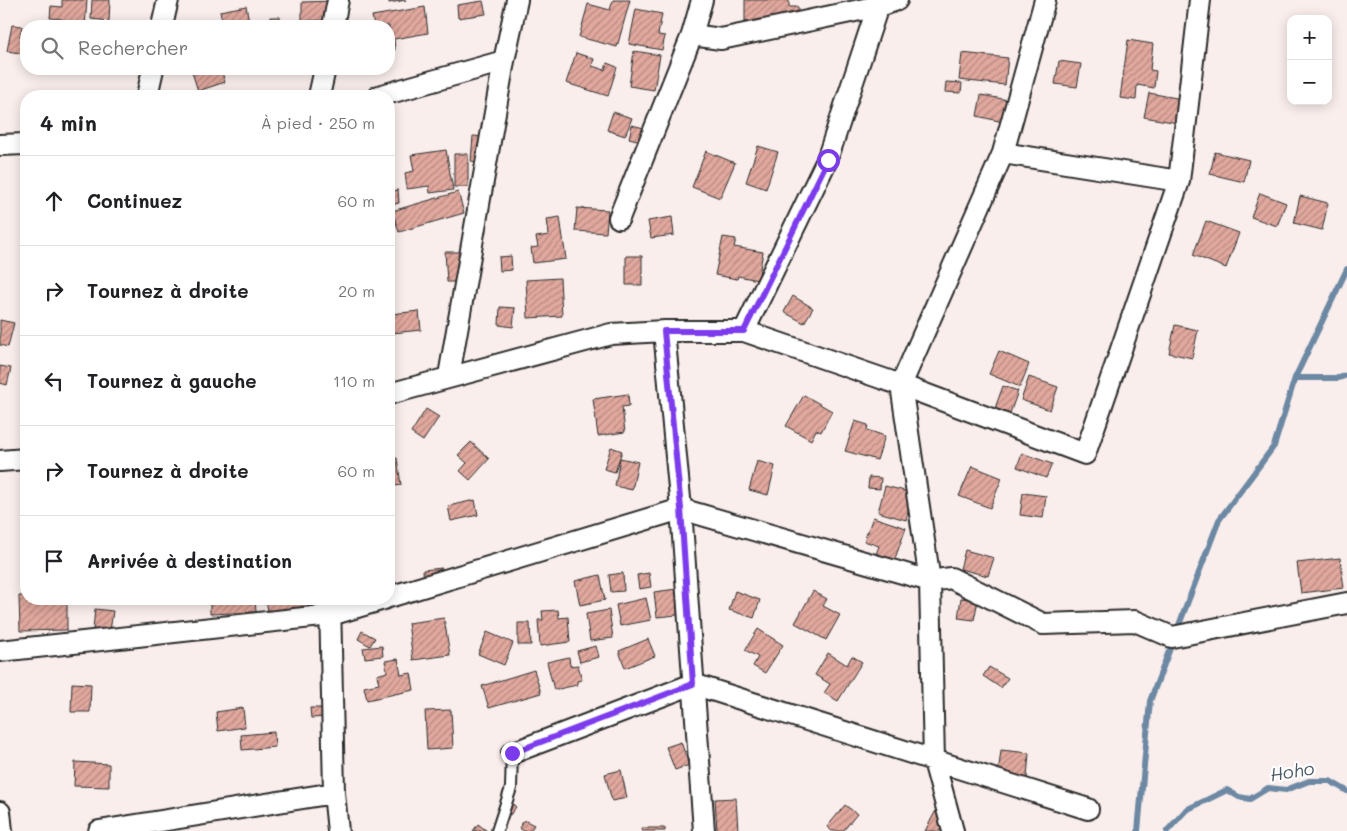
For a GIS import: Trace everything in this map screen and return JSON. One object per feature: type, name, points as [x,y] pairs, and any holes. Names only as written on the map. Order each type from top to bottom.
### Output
[{"type":"street","points":[[163,20],[168,0]]},
{"type":"street","points":[[334,20],[338,0]]},
{"type":"street","points":[[449,376],[504,61],[517,0]]},
{"type":"street","points":[[619,218],[692,34],[702,0]]},
{"type":"street","points":[[953,831],[934,761],[930,581],[901,385],[1002,154],[1045,0]]},
{"type":"street","points":[[395,392],[449,376],[611,334],[664,331],[744,331],[901,385],[1085,454],[1179,181],[1200,0]]},
{"type":"street","points":[[692,34],[721,39],[885,2]]},
{"type":"street","points":[[744,331],[828,160],[885,2]]},
{"type":"street","points":[[395,91],[504,61]]},
{"type":"street","points":[[148,90],[152,75]]},
{"type":"street","points":[[320,90],[324,75]]},
{"type":"street","points":[[0,145],[20,144]]},
{"type":"street","points":[[1002,154],[1179,181]]},
{"type":"street","points":[[664,331],[681,509],[704,831]]},
{"type":"street","points":[[0,461],[20,459]]},
{"type":"street","points":[[395,595],[681,509],[930,581],[951,578],[1043,624],[1135,621],[1172,637],[1347,603]]},
{"type":"street","points":[[0,651],[344,605]]},
{"type":"street","points":[[331,607],[334,793],[338,831]]},
{"type":"street","points":[[512,753],[693,684],[1088,809]]},
{"type":"street","points":[[99,831],[334,793]]},
{"type":"street","points":[[0,812],[2,831]]},
{"type":"lane","points":[[497,831],[511,788],[512,753]]},
{"type":"building","points":[[62,0],[87,0],[85,20],[50,18],[51,6],[62,7]]},
{"type":"building","points":[[92,0],[110,0],[109,20],[91,19]]},
{"type":"building","points":[[389,0],[406,0],[389,3]]},
{"type":"building","points":[[613,0],[630,0],[617,47],[579,37],[588,4],[610,10]]},
{"type":"building","points":[[745,0],[789,0],[789,7],[798,7],[798,22],[745,22]]},
{"type":"building","points":[[334,1],[335,20],[302,20],[302,2]]},
{"type":"building","points":[[483,1],[486,14],[458,18],[457,5]]},
{"type":"building","points":[[246,6],[249,20],[222,20],[220,11]]},
{"type":"building","points":[[425,7],[428,33],[395,39],[395,20],[373,20],[372,16]]},
{"type":"building","points":[[636,9],[662,14],[658,35],[665,36],[662,50],[629,44]]},
{"type":"building","points":[[270,17],[280,17],[280,20],[270,20]]},
{"type":"building","points":[[12,25],[20,26],[20,53],[7,51]]},
{"type":"building","points":[[1128,40],[1153,44],[1150,70],[1156,71],[1154,88],[1137,85],[1136,100],[1120,98]]},
{"type":"building","points":[[634,51],[660,55],[654,90],[629,86]]},
{"type":"building","points":[[576,53],[594,59],[592,66],[605,70],[607,63],[617,67],[608,96],[566,83]]},
{"type":"building","points":[[962,53],[1008,58],[1005,85],[959,80]]},
{"type":"building","points":[[1059,61],[1081,64],[1077,87],[1055,84]]},
{"type":"building","points":[[193,75],[223,75],[225,82],[198,90]]},
{"type":"building","points":[[946,82],[962,83],[961,93],[945,92]]},
{"type":"building","points":[[1149,93],[1182,99],[1178,123],[1144,117]]},
{"type":"building","points":[[981,95],[1008,100],[1003,122],[977,116]]},
{"type":"building","points":[[613,112],[632,118],[625,136],[607,130]]},
{"type":"building","points":[[632,125],[656,131],[653,144],[629,138]]},
{"type":"building","points":[[473,136],[487,137],[485,163],[471,161]]},
{"type":"building","points":[[758,146],[778,152],[766,189],[746,182]]},
{"type":"building","points":[[446,150],[453,190],[430,193],[429,186],[407,189],[405,173],[414,171],[411,155]]},
{"type":"building","points":[[706,151],[735,163],[720,198],[692,187]]},
{"type":"building","points":[[1215,152],[1249,160],[1244,182],[1210,174]]},
{"type":"building","points":[[454,154],[468,154],[468,187],[454,187]]},
{"type":"building","points":[[398,190],[399,203],[395,204],[395,191]]},
{"type":"building","points":[[458,192],[464,213],[399,232],[395,220],[395,210]]},
{"type":"building","points":[[1260,193],[1286,203],[1277,226],[1251,217]]},
{"type":"building","points":[[1300,196],[1328,203],[1322,230],[1294,223]]},
{"type":"building","points":[[577,208],[608,210],[606,233],[575,231]]},
{"type":"building","points":[[560,217],[566,259],[533,263],[531,248],[538,247],[536,237],[549,235],[547,219]]},
{"type":"building","points":[[672,217],[674,235],[651,238],[648,221]]},
{"type":"building","points":[[1206,221],[1239,233],[1226,268],[1193,255]]},
{"type":"building","points":[[723,237],[736,239],[734,247],[763,252],[758,280],[738,276],[737,279],[715,275]]},
{"type":"building","points":[[445,252],[463,252],[464,282],[447,282]]},
{"type":"building","points":[[511,256],[512,270],[500,271],[499,257]]},
{"type":"building","points":[[626,256],[642,256],[642,285],[626,285]]},
{"type":"building","points":[[560,278],[562,316],[528,318],[526,280]]},
{"type":"building","points":[[793,296],[813,308],[804,323],[784,312]]},
{"type":"building","points":[[500,307],[515,308],[513,327],[499,325]]},
{"type":"building","points":[[419,311],[421,330],[395,333],[395,314]]},
{"type":"building","points":[[0,320],[14,323],[8,347],[0,345]]},
{"type":"building","points":[[1175,325],[1198,330],[1192,358],[1169,353]]},
{"type":"building","points":[[999,351],[1029,364],[1020,387],[989,374]]},
{"type":"building","points":[[0,366],[11,368],[7,385],[0,383]]},
{"type":"building","points":[[1029,377],[1058,387],[1050,410],[1021,400]]},
{"type":"building","points":[[1003,386],[1018,391],[1009,416],[994,411]]},
{"type":"building","points":[[628,394],[629,406],[622,407],[625,432],[598,436],[593,399]]},
{"type":"building","points":[[804,395],[832,411],[821,432],[816,430],[811,440],[786,426]]},
{"type":"building","points":[[426,409],[439,417],[423,441],[411,433]]},
{"type":"building","points":[[855,421],[868,425],[867,430],[885,436],[877,460],[845,451]]},
{"type":"building","points":[[471,442],[489,459],[470,480],[460,471],[467,463],[458,455]]},
{"type":"building","points":[[611,447],[622,451],[615,472],[604,469]]},
{"type":"building","points":[[1022,453],[1052,464],[1046,478],[1017,467]]},
{"type":"building","points":[[395,458],[397,458],[401,485],[395,486]]},
{"type":"building","points":[[620,458],[638,462],[632,490],[615,486]]},
{"type":"building","points":[[757,461],[775,466],[768,495],[749,490]]},
{"type":"building","points":[[972,466],[1002,478],[990,508],[959,496]]},
{"type":"building","points":[[869,477],[881,478],[880,489],[868,488]]},
{"type":"building","points":[[885,486],[913,493],[906,520],[878,512]]},
{"type":"building","points":[[1023,493],[1046,496],[1043,518],[1020,515]]},
{"type":"building","points":[[475,500],[478,515],[451,521],[448,506]]},
{"type":"building","points":[[873,517],[906,528],[893,564],[875,557],[879,546],[864,541]]},
{"type":"building","points":[[965,550],[994,558],[988,576],[960,569]]},
{"type":"building","points":[[1340,558],[1344,588],[1301,593],[1297,563]]},
{"type":"building","points":[[442,568],[443,582],[424,584],[423,570]]},
{"type":"building","points":[[623,573],[624,591],[611,592],[609,575]]},
{"type":"building","points":[[649,573],[651,587],[639,589],[637,575]]},
{"type":"building","points":[[600,575],[605,600],[580,605],[575,581]]},
{"type":"building","points":[[684,588],[687,614],[657,617],[654,592]]},
{"type":"building","points":[[735,591],[760,600],[754,618],[729,610]]},
{"type":"building","points":[[813,591],[827,599],[823,606],[840,615],[826,640],[795,623]]},
{"type":"building","points":[[19,596],[20,605],[67,605],[67,630],[20,631]]},
{"type":"building","points":[[646,598],[651,620],[620,626],[616,605]]},
{"type":"building","points":[[961,598],[978,600],[974,620],[958,618]]},
{"type":"building","points":[[210,605],[255,605],[256,612],[210,614]]},
{"type":"building","points":[[267,605],[311,605],[312,610],[269,617]]},
{"type":"building","points":[[95,609],[113,611],[110,631],[93,629]]},
{"type":"building","points":[[558,610],[559,618],[568,617],[570,642],[540,646],[538,620],[543,620],[542,611]]},
{"type":"building","points":[[609,610],[613,638],[590,641],[586,614]]},
{"type":"building","points":[[444,618],[450,655],[413,660],[408,623]]},
{"type":"building","points":[[518,623],[530,623],[531,645],[518,645]]},
{"type":"building","points":[[758,629],[783,645],[765,673],[753,666],[758,657],[745,650]]},
{"type":"building","points":[[362,631],[375,638],[370,646],[358,639]]},
{"type":"building","points":[[487,632],[513,643],[504,665],[478,654]]},
{"type":"building","points":[[648,639],[655,656],[625,668],[619,651]]},
{"type":"building","points":[[382,646],[383,656],[365,658],[363,648]]},
{"type":"building","points":[[596,646],[599,657],[580,662],[577,651]]},
{"type":"building","points":[[828,653],[847,665],[852,656],[862,662],[838,701],[824,693],[830,684],[815,675]]},
{"type":"building","points":[[569,657],[570,666],[578,665],[582,680],[577,681],[577,685],[554,690],[547,662]]},
{"type":"building","points":[[398,659],[401,675],[411,673],[414,690],[367,700],[364,687],[379,684],[377,675],[387,672],[385,661]]},
{"type":"building","points":[[989,667],[1008,678],[1001,688],[983,676]]},
{"type":"building","points":[[534,670],[541,693],[489,708],[482,686]]},
{"type":"building","points":[[72,683],[91,684],[90,712],[71,712]]},
{"type":"building","points":[[243,708],[245,727],[218,731],[216,712]]},
{"type":"building","points":[[310,708],[328,708],[328,717],[311,718]]},
{"type":"building","points":[[451,710],[453,748],[427,750],[425,711]]},
{"type":"building","points":[[274,732],[275,747],[242,750],[241,735]]},
{"type":"building","points":[[681,742],[689,765],[675,770],[666,747]]},
{"type":"building","points":[[1001,750],[1029,753],[1027,778],[998,775]]},
{"type":"building","points":[[75,762],[109,764],[109,787],[74,786]]},
{"type":"building","points":[[621,770],[627,798],[612,801],[605,774]]},
{"type":"building","points":[[736,798],[738,831],[717,831],[715,799]]},
{"type":"building","points":[[941,801],[955,831],[925,831]]},
{"type":"building","points":[[512,803],[516,807],[510,815],[505,811]]},
{"type":"building","points":[[845,805],[857,814],[843,831],[832,831],[827,827]]},
{"type":"building","points":[[524,820],[534,825],[530,831],[524,831],[519,828]]},
{"type":"building","points":[[478,824],[487,831],[473,831]]},
{"type":"building","points":[[642,828],[665,828],[665,831],[642,831]]},
{"type":"waterway","points":[[1138,831],[1150,701],[1219,520],[1274,446],[1295,378],[1347,269]]},
{"type":"waterway","points":[[1295,378],[1339,378],[1347,375]]},
{"type":"waterway","name":"Hoho","points":[[1167,831],[1186,810],[1227,790],[1239,797],[1250,799],[1268,788],[1286,790],[1309,781],[1330,781],[1347,791]]},
{"type":"route","points":[[512,753],[693,684],[681,509],[664,331],[744,331],[828,160]]}]
